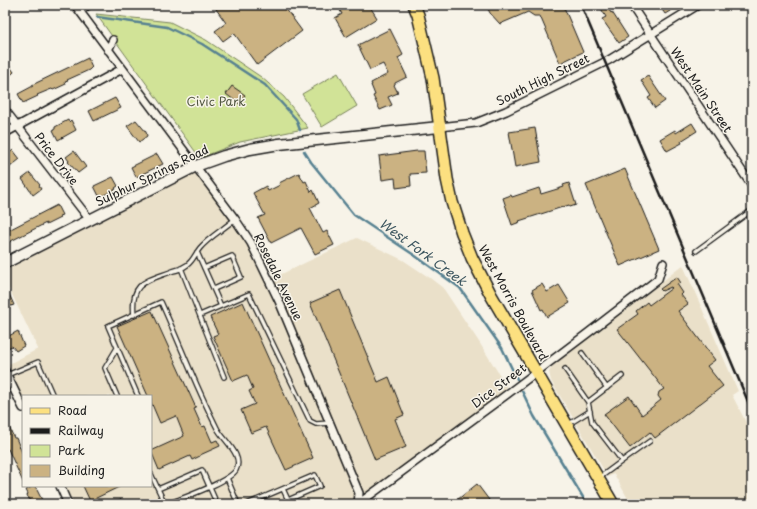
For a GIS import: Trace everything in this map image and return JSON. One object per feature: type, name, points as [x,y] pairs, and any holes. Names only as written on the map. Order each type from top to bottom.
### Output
[{"type":"main road","name":"West Morris Boulevard","points":[[414,5],[418,15],[433,78],[447,179],[462,233],[472,258],[488,289],[613,504]]},
{"type":"street","name":"Rosedale Avenue","points":[[75,5],[196,166],[251,243],[279,300],[359,493],[358,504]]},
{"type":"street","points":[[80,11],[88,5]]},
{"type":"street","name":"West Main Street","points":[[631,5],[752,186]]},
{"type":"street","name":"South High Street","points":[[439,127],[476,123],[506,111],[609,60],[698,5]]},
{"type":"street","points":[[108,50],[113,40]]},
{"type":"street","points":[[5,132],[122,69]]},
{"type":"street","name":"Price Drive","points":[[5,110],[90,220]]},
{"type":"street","name":"Sulphur Springs Road","points":[[5,263],[196,166],[224,156],[257,148],[439,127]]},
{"type":"street","name":"Dice Street","points":[[358,504],[658,279],[663,263]]},
{"type":"street","points":[[6,374],[22,406]]},
{"type":"street","points":[[60,487],[68,504]]},
{"type":"lane","points":[[696,251],[752,210]]},
{"type":"lane","points":[[134,315],[132,306],[134,295],[140,285],[146,281],[186,266],[190,263],[200,248],[235,219]]},
{"type":"lane","points":[[197,252],[221,306]]},
{"type":"lane","points":[[204,268],[232,256],[241,277],[214,289]]},
{"type":"lane","points":[[181,268],[224,377]]},
{"type":"lane","points":[[200,315],[249,294],[310,421],[316,424],[330,424]]},
{"type":"lane","points":[[138,395],[108,326],[161,302],[218,430],[237,457],[236,470],[227,478],[168,504]]},
{"type":"lane","points":[[117,348],[105,368],[117,395]]},
{"type":"lane","points":[[582,353],[607,388]]},
{"type":"lane","points":[[6,374],[38,362],[53,395]]},
{"type":"lane","points":[[565,369],[588,402],[592,422],[622,462]]},
{"type":"lane","points":[[588,402],[622,376]]},
{"type":"lane","points":[[567,425],[590,411]]},
{"type":"lane","points":[[598,479],[650,441]]},
{"type":"lane","points":[[158,489],[202,470],[217,504]]},
{"type":"lane","points":[[247,504],[315,475],[320,486],[288,500],[283,489]]},
{"type":"lane","points":[[152,476],[165,504]]},
{"type":"lane","points":[[227,478],[238,504]]},
{"type":"lane","points":[[116,504],[120,502],[121,504]]},
{"type":"shaded area","points":[[196,166],[235,219],[269,280],[357,238],[403,260],[430,278],[443,288],[479,342],[506,385],[506,395],[358,504],[68,504],[60,487],[152,487],[152,395],[22,395],[22,406],[5,371],[5,366],[38,349],[5,280],[5,263]]},
{"type":"shaded area","points":[[683,265],[738,391],[732,395],[752,434],[752,504],[631,504],[614,474],[608,477],[551,381],[549,372],[553,365]]},
{"type":"green space","name":"Civic Park","points":[[96,14],[170,22],[206,40],[261,77],[284,97],[308,128],[240,142],[200,158]]},
{"type":"green space","points":[[338,73],[357,106],[322,127],[302,94]]},
{"type":"building","points":[[220,5],[283,5],[302,31],[257,65],[234,33],[223,41],[215,31],[226,23],[216,9]]},
{"type":"building","points":[[337,5],[369,5],[377,18],[346,37],[335,18],[342,14]]},
{"type":"building","points":[[486,5],[563,5],[583,52],[560,63],[540,16],[534,16],[528,12],[500,24],[490,13]]},
{"type":"building","points":[[599,5],[606,5],[628,37],[619,43],[602,19],[606,17]]},
{"type":"building","points":[[659,5],[680,5],[665,14]]},
{"type":"building","points":[[390,29],[403,55],[398,58],[407,77],[395,83],[394,85],[398,93],[388,97],[392,105],[380,110],[373,96],[375,95],[371,83],[388,74],[383,64],[370,70],[358,45]]},
{"type":"building","points":[[88,58],[92,67],[89,70],[67,80],[68,81],[65,82],[66,84],[37,95],[38,96],[23,103],[18,94],[33,86],[32,85]]},
{"type":"building","points":[[5,60],[14,72],[5,80]]},
{"type":"building","points":[[648,76],[665,101],[655,108],[648,98],[651,96],[641,80]]},
{"type":"building","points":[[232,86],[245,95],[239,104],[226,94]]},
{"type":"building","points":[[115,98],[121,108],[94,121],[89,111]]},
{"type":"building","points":[[68,120],[69,122],[71,120],[76,130],[58,140],[53,130],[55,127]]},
{"type":"building","points":[[136,120],[146,132],[147,136],[139,142],[127,126]]},
{"type":"building","points":[[692,123],[697,131],[681,141],[682,143],[667,151],[660,139],[675,130],[676,133]]},
{"type":"building","points":[[535,128],[541,162],[515,167],[509,132]]},
{"type":"building","points":[[13,150],[20,159],[5,171],[5,157]]},
{"type":"building","points":[[74,151],[86,167],[78,173],[68,162],[69,161],[66,157]]},
{"type":"building","points":[[424,151],[426,173],[410,174],[411,186],[396,188],[395,178],[382,180],[379,156]]},
{"type":"building","points":[[157,154],[163,164],[136,177],[131,167]]},
{"type":"building","points":[[625,169],[659,249],[620,266],[586,185]]},
{"type":"building","points":[[30,173],[40,185],[39,186],[41,189],[33,195],[22,179]]},
{"type":"building","points":[[299,173],[304,182],[306,181],[311,192],[313,190],[319,203],[310,208],[323,233],[327,231],[334,245],[315,254],[301,228],[271,243],[258,218],[265,215],[253,193],[266,186],[268,191],[280,185],[279,183]]},
{"type":"building","points":[[113,177],[118,186],[115,188],[116,189],[99,196],[94,186]]},
{"type":"building","points":[[569,183],[576,205],[570,207],[569,205],[519,221],[520,222],[512,225],[503,198],[511,195],[512,197],[539,188],[541,194],[564,187],[563,185]]},
{"type":"building","points":[[57,205],[62,215],[59,216],[60,218],[46,225],[46,223],[9,242],[5,232]]},
{"type":"building","points":[[677,277],[681,283],[677,284],[683,293],[681,295],[688,304],[678,311],[715,360],[707,366],[723,386],[655,438],[650,432],[630,448],[604,414],[629,396],[642,415],[661,400],[658,396],[659,392],[664,389],[617,329],[638,314],[636,311],[647,302],[649,305],[672,288],[671,287],[662,291],[660,289]]},
{"type":"building","points":[[542,284],[547,292],[559,285],[570,303],[547,317],[543,309],[541,310],[532,290]]},
{"type":"building","points":[[5,285],[14,305],[5,308]]},
{"type":"building","points":[[340,290],[378,382],[389,377],[404,415],[395,419],[406,447],[375,460],[310,303]]},
{"type":"building","points":[[243,302],[313,458],[286,470],[266,427],[251,433],[241,410],[255,404],[249,391],[253,389],[247,375],[233,381],[213,336],[218,334],[210,317]]},
{"type":"building","points":[[152,311],[196,408],[194,409],[202,427],[205,426],[212,442],[217,440],[220,446],[192,460],[190,456],[159,470],[152,451],[184,436],[176,416],[160,423],[152,404],[152,395],[148,395],[117,326]]},
{"type":"building","points":[[18,331],[24,346],[16,351],[12,346],[5,349],[5,338]]},
{"type":"building","points":[[5,418],[22,453],[22,480],[8,449],[5,450]]},
{"type":"building","points":[[477,484],[492,504],[452,504]]},
{"type":"building","points":[[36,487],[44,504],[31,504],[26,490]]},
{"type":"building","points":[[83,487],[119,487],[90,501]]},
{"type":"waterway","name":"West Fork Creek","points":[[97,17],[167,27],[202,44],[265,85],[296,119],[300,130]]},
{"type":"waterway","name":"West Fork Creek","points":[[304,151],[311,162],[354,215],[460,288],[502,348],[517,379]]},
{"type":"waterway","name":"West Fork Creek","points":[[522,391],[534,416],[587,504]]},
{"type":"railway","points":[[581,5],[752,411]]}]
